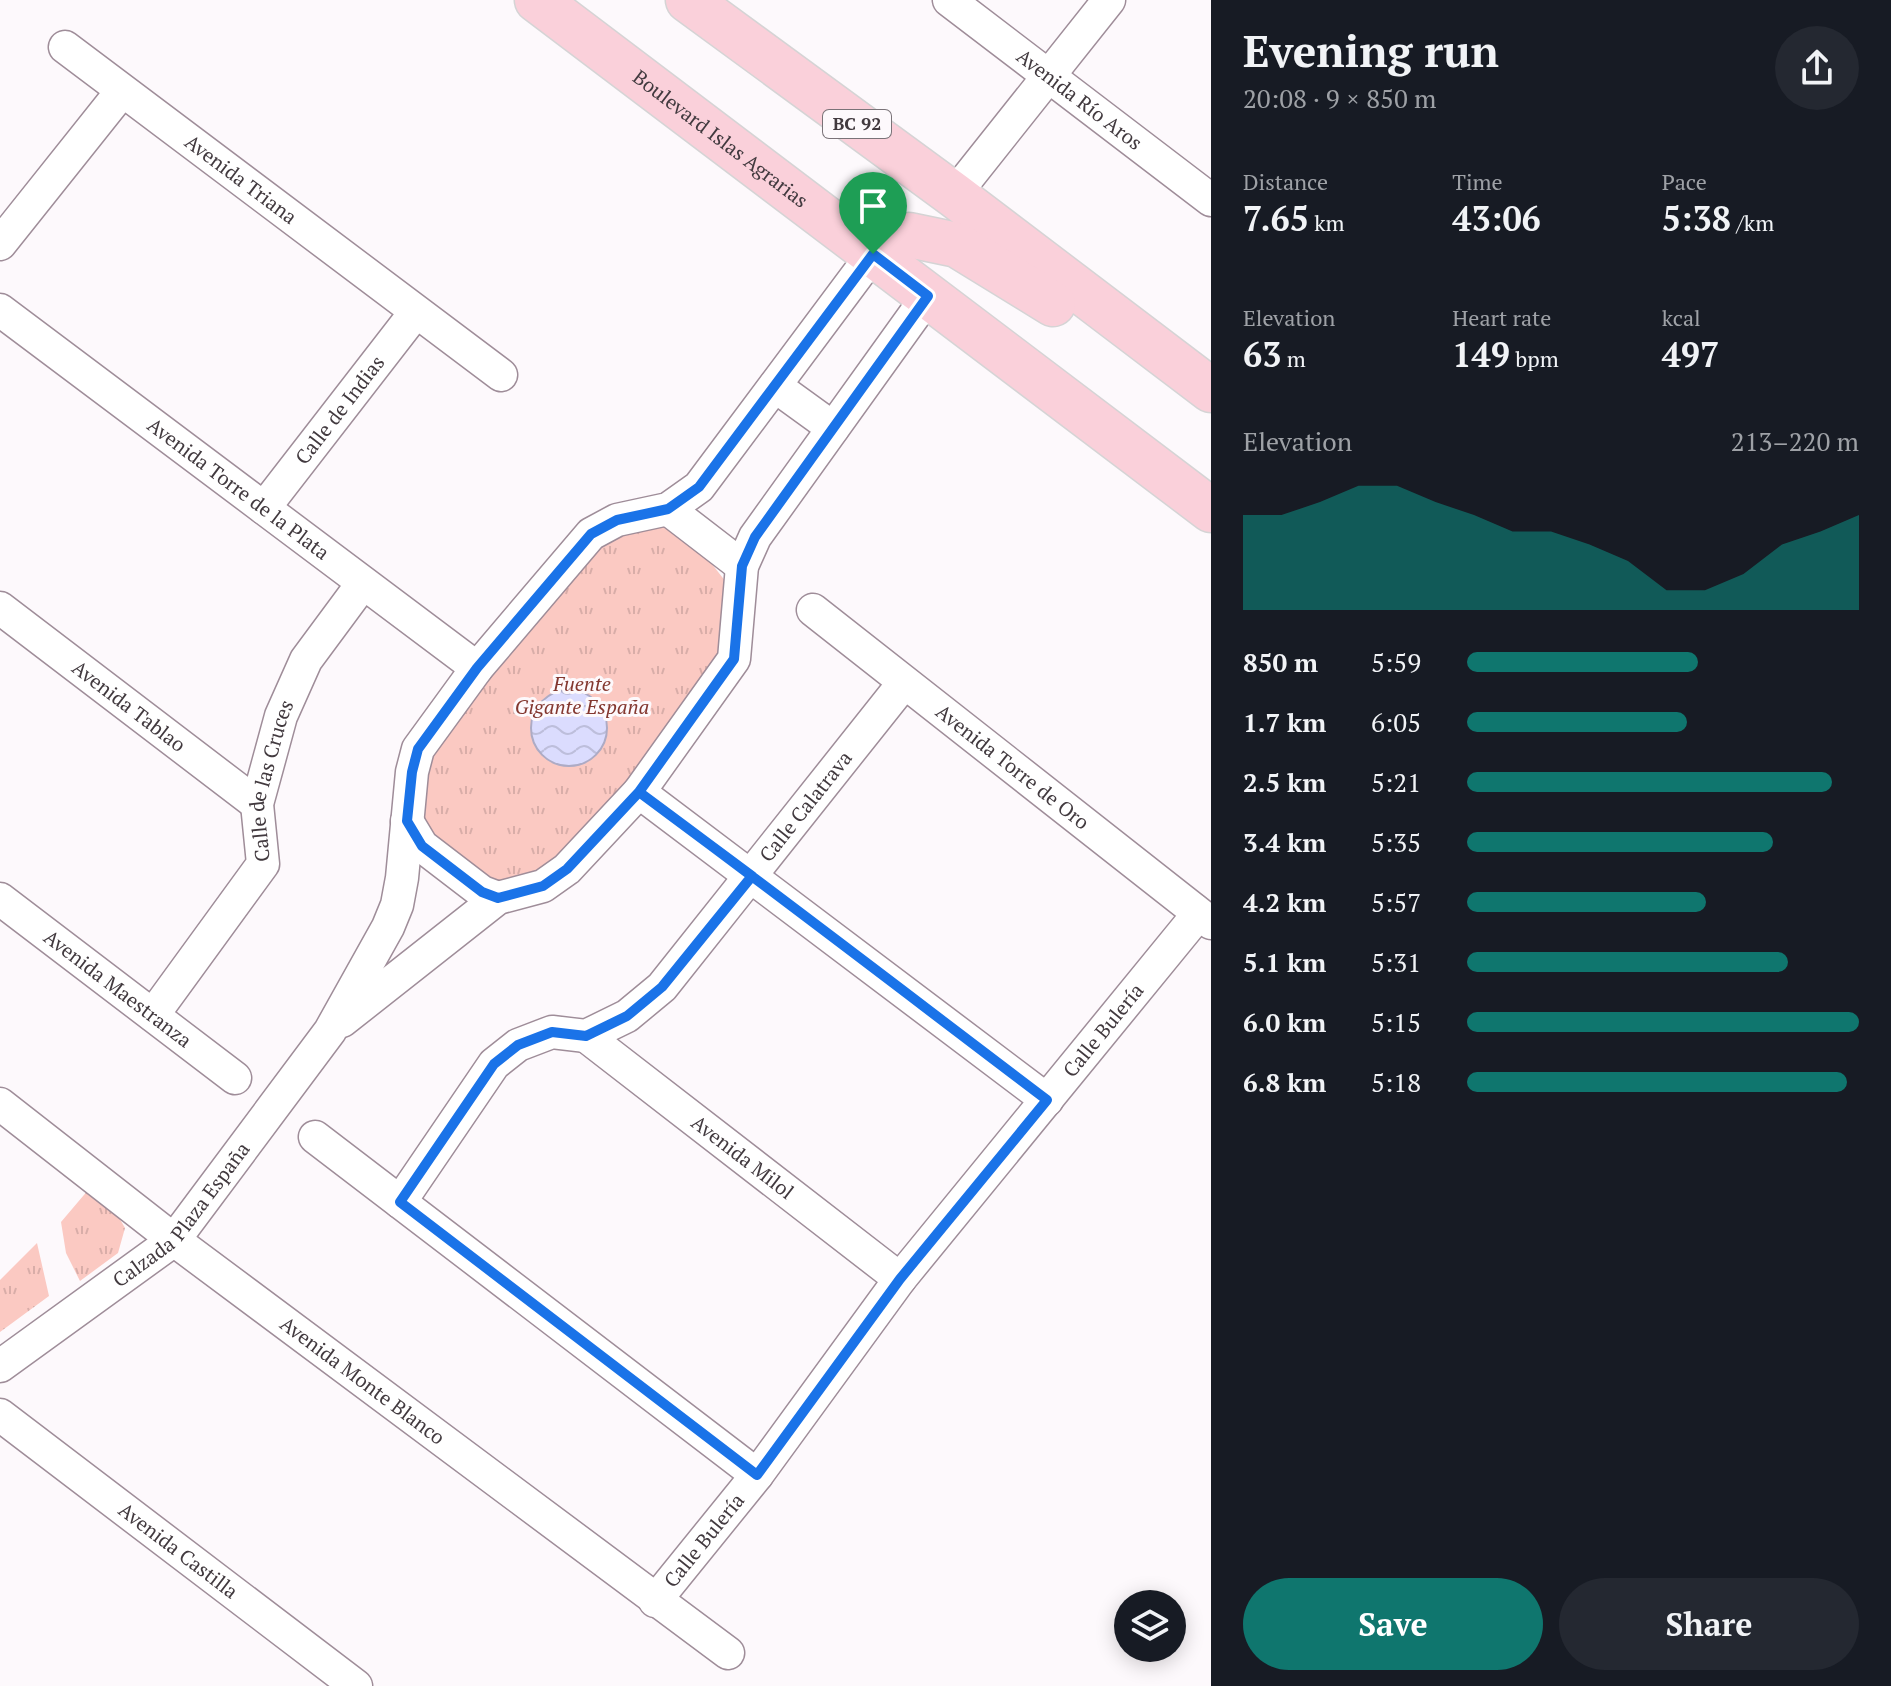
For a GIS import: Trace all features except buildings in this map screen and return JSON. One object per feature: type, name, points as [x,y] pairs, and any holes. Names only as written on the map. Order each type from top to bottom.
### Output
[{"type":"main road","name":"Boulevard Islas Agrarias","points":[[537,0],[1211,510]]},
{"type":"main road","name":"BC 92","points":[[688,0],[954,195],[1211,390]]},
{"type":"main road","points":[[873,254],[909,235],[957,245],[1211,403]]},
{"type":"street","name":"Avenida Río Aros","points":[[949,0],[1211,200]]},
{"type":"street","points":[[954,195],[1109,0]]},
{"type":"street","name":"Avenida Triana","points":[[65,47],[501,375]]},
{"type":"street","points":[[0,244],[122,91]]},
{"type":"street","points":[[330,1031],[397,905],[412,772],[418,749],[477,668],[591,534],[617,520],[668,509],[699,487],[873,254]]},
{"type":"street","points":[[330,1031],[498,898],[543,886],[567,869],[639,792],[734,659],[742,566],[755,537],[928,296]]},
{"type":"street","name":"Avenida Torre de la Plata","points":[[0,310],[477,668]]},
{"type":"street","name":"Calle de Indias","points":[[264,508],[415,313]]},
{"type":"street","points":[[775,386],[833,428]]},
{"type":"street","points":[[668,509],[742,566]]},
{"type":"street","name":"Calle de las Cruces","points":[[153,1015],[263,864],[257,804],[281,716],[306,660],[363,583]]},
{"type":"street","name":"Avenida Tablao","points":[[0,608],[257,804]]},
{"type":"street","name":"Avenida Torre de Oro","points":[[813,610],[903,684],[1202,916]]},
{"type":"street","name":"Calle Calatrava","points":[[400,1202],[494,1064],[518,1045],[552,1032],[586,1036],[627,1016],[662,987],[903,684]]},
{"type":"street","points":[[639,792],[1047,1100]]},
{"type":"street","points":[[407,821],[422,846],[482,892],[498,898]]},
{"type":"street","name":"Avenida Maestranza","points":[[0,899],[235,1078]]},
{"type":"street","name":"Calle Bulería","points":[[655,1601],[757,1475],[900,1279],[1191,923],[1202,916]]},
{"type":"street","name":"Calzada Plaza España","points":[[0,1366],[174,1240],[330,1031]]},
{"type":"street","name":"Avenida Milol","points":[[586,1036],[900,1279]]},
{"type":"street","name":"Avenida Monte Blanco","points":[[0,1104],[174,1240],[728,1653]]},
{"type":"street","points":[[315,1137],[757,1475]]},
{"type":"street","name":"Avenida Castilla","points":[[0,1415],[356,1686]]},
{"type":"green space","name":"Fuente Gigante España","points":[[632,525],[665,526],[697,545],[726,582],[717,670],[567,855],[512,886],[478,877],[427,835],[420,806],[428,754],[589,548]]},
{"type":"green space","points":[[89,1189],[113,1207],[125,1228],[118,1253],[80,1281],[66,1253],[61,1222]]},
{"type":"green space","points":[[37,1243],[49,1296],[0,1332],[0,1280]]},
{"type":"water","name":"Fuente Gigante España","points":[[569,690],[584,693],[596,701],[604,713],[607,728],[604,743],[596,755],[584,763],[569,766],[554,763],[542,755],[534,743],[531,728],[534,713],[542,701],[554,693]]},
{"type":"route","points":[[873,254],[699,487],[668,509],[617,520],[591,534],[477,668],[418,749],[412,772],[407,821],[422,846],[482,892],[498,898],[543,886],[567,869],[639,792],[752,876],[1047,1100],[900,1279],[757,1475],[400,1202],[494,1064],[518,1045],[552,1032],[586,1036],[627,1016],[662,987],[752,876],[695,834],[639,792],[734,659],[742,566],[755,537],[928,296],[873,254]]}]
